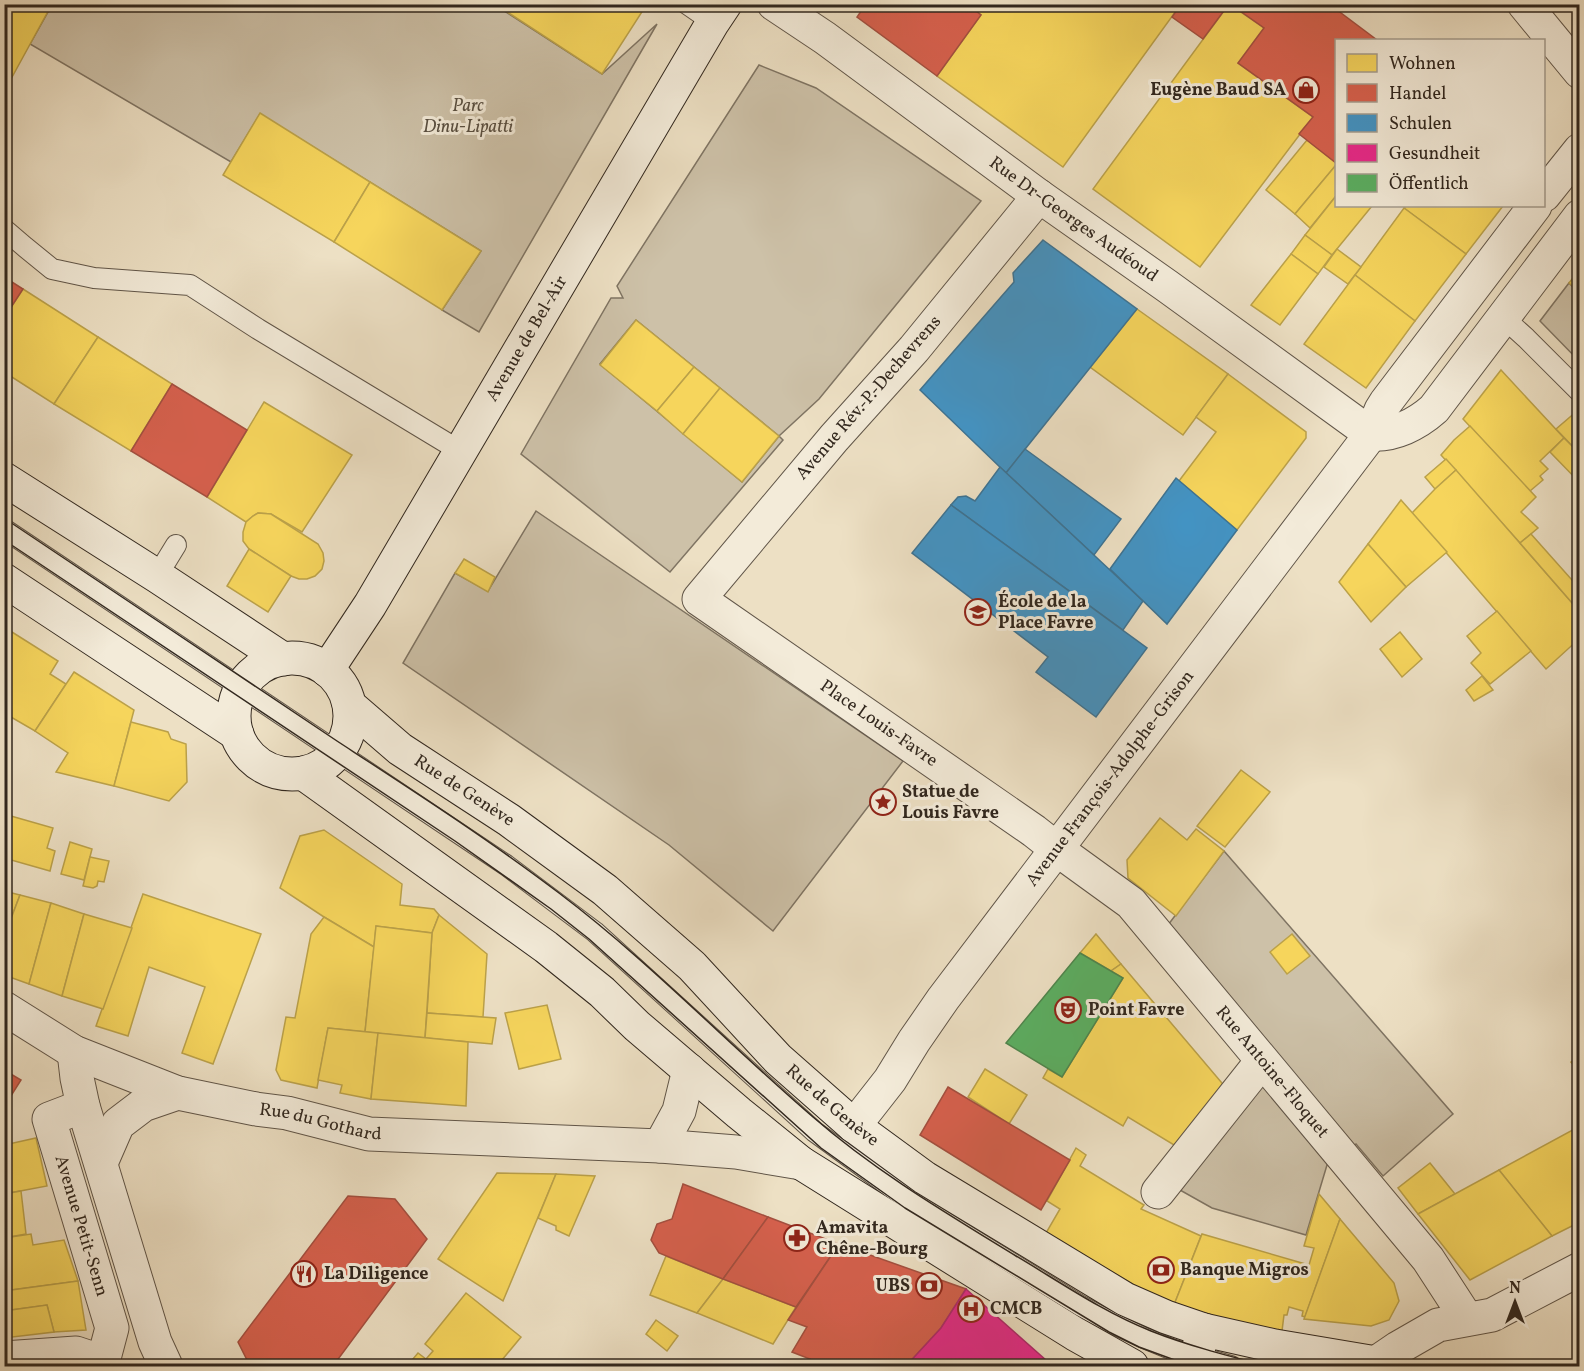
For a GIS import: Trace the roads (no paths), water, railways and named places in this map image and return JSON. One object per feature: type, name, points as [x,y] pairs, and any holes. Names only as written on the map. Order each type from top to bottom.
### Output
[{"type":"street","name":"Rue Dr-Georges Audéoud","points":[[774,4],[825,38],[1039,196],[1371,434]]},
{"type":"street","points":[[1524,4],[1580,72]]},
{"type":"street","name":"Avenue de Bel-Air","points":[[327,670],[370,605],[460,451],[708,10]]},
{"type":"street","points":[[1545,194],[1580,150]]},
{"type":"street","name":"Avenue Rév.-P.-Dechevrens","points":[[699,599],[834,438],[914,349],[1039,196]]},
{"type":"street","name":"Avenue François-Adolphe-Grison","points":[[842,1134],[890,1080],[943,999],[1371,434],[1386,402],[1535,207]]},
{"type":"street","points":[[1371,434],[1381,435],[1408,427],[1434,409],[1580,216]]},
{"type":"street","points":[[4,479],[283,659]]},
{"type":"street","points":[[4,580],[237,734]]},
{"type":"street","name":"Place Louis-Favre","points":[[699,599],[1057,849]]},
{"type":"street","points":[[327,670],[303,659],[283,659],[267,664],[253,673],[242,688],[234,713],[237,734],[243,748],[252,759],[269,770],[287,774],[303,773],[323,765],[338,751],[346,738],[350,720],[349,705]]},
{"type":"street","name":"Rue de Genève","points":[[327,670],[339,682],[349,705],[400,749],[509,820],[605,890],[692,966],[778,1059],[842,1134],[925,1178],[1125,1299],[1166,1317],[1198,1351],[1275,1346],[1385,1365]]},
{"type":"street","points":[[303,773],[546,947],[602,992],[637,1026],[739,1113],[801,1163],[1055,1322],[1132,1366]]},
{"type":"street","name":"Rue Antoine-Floquet","points":[[1057,849],[1131,903],[1428,1259],[1467,1319]]},
{"type":"street","name":"Rue du Gothard","points":[[4,1008],[74,1052],[178,1093],[287,1113],[369,1134],[660,1146],[736,1152],[801,1163]]},
{"type":"street","name":"Avenue Petit-Senn","points":[[74,1052],[83,1106],[155,1342],[166,1366]]},
{"type":"street","points":[[1158,1192],[1262,1061]]},
{"type":"street","points":[[660,1146],[679,1111],[689,1070]]},
{"type":"street","name":"Avenue Petit-Senn","points":[[101,1163],[118,1124],[143,1105],[178,1093]]},
{"type":"street","name":"Avenue Petit-Senn","points":[[83,1106],[49,1119],[112,1328],[104,1364]]},
{"type":"street","points":[[1385,1365],[1398,1348],[1438,1325],[1492,1315],[1580,1269]]},
{"type":"street","points":[[4,1358],[76,1353],[104,1364]]},
{"type":"lane","points":[[4,229],[52,268],[94,278],[190,285],[258,329],[460,451]]},
{"type":"lane","points":[[1504,318],[1580,393]]},
{"type":"lane","points":[[4,529],[506,865],[595,932],[842,1134],[801,1163]]},
{"type":"lane","points":[[157,576],[176,546]]},
{"type":"lane","points":[[1198,1351],[1231,1366]]},
{"type":"tram line","points":[[4,518],[450,815],[559,893],[625,946],[813,1117],[912,1191],[1116,1315],[1180,1341],[1268,1366]]},
{"type":"tram line","points":[[4,540],[455,841],[551,909],[589,939],[821,1148],[905,1208],[1109,1332],[1139,1347],[1191,1366]]},
{"type":"place","name":"Eugène Baud SA","points":[[1306,90]]},
{"type":"place","name":"École de la Place Favre","points":[[978,612]]},
{"type":"place","name":"Statue de Louis Favre","points":[[883,802]]},
{"type":"place","name":"Point Favre","points":[[1068,1010]]},
{"type":"place","name":"Amavita Chêne-Bourg","points":[[797,1238]]},
{"type":"place","name":"Banque Migros","points":[[1161,1270]]},
{"type":"place","name":"La Diligence","points":[[304,1274]]},
{"type":"place","name":"UBS","points":[[929,1286]]},
{"type":"place","name":"CMCB","points":[[971,1309]]},
{"type":"park label","name":"Parc Dinu-Lipatti","points":[[468,116]]}]
